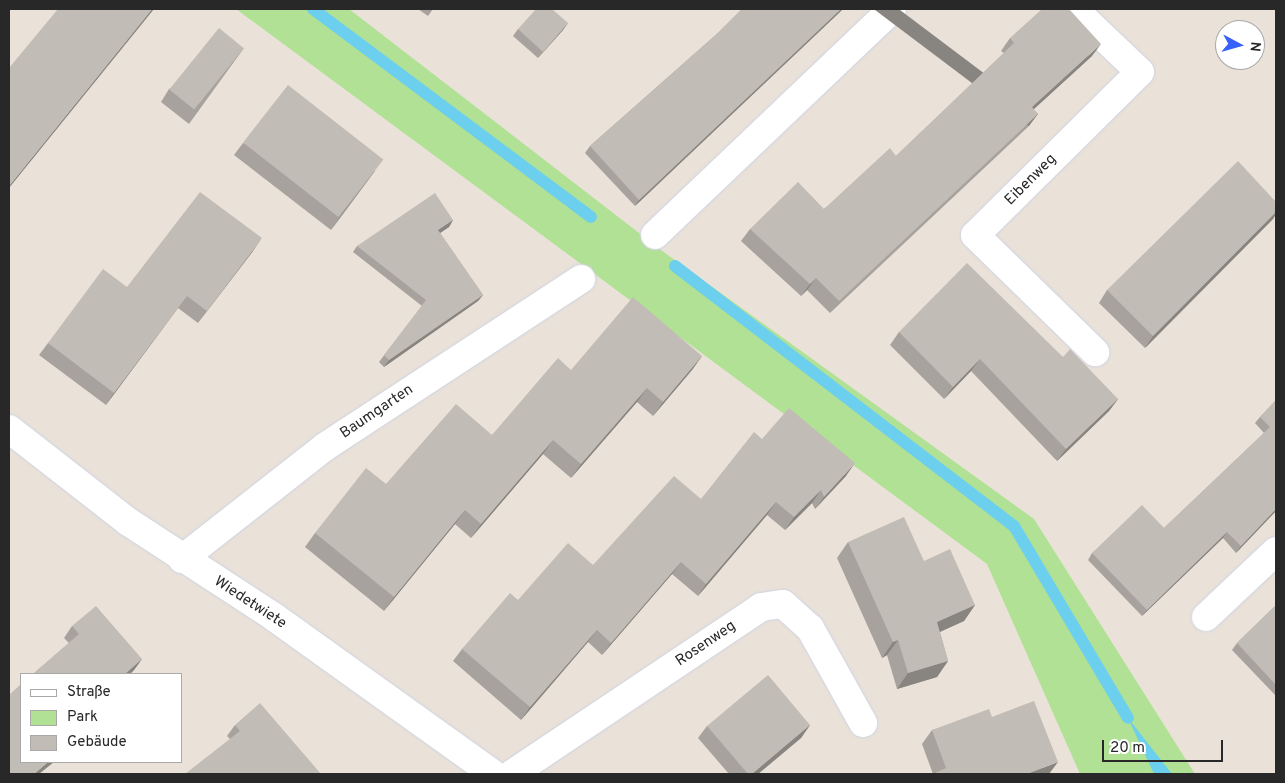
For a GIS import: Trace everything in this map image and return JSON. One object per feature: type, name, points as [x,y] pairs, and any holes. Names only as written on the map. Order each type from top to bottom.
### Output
[{"type":"street","points":[[656,235],[892,9]]},
{"type":"street","name":"Eibenweg","points":[[1074,9],[1140,72],[975,235],[1095,352]]},
{"type":"street","name":"Baumgarten","points":[[182,559],[326,446],[581,279]]},
{"type":"street","name":"Wiedetwiete","points":[[9,429],[182,559],[274,617],[493,774]]},
{"type":"street","points":[[1206,617],[1276,551]]},
{"type":"street","name":"Rosenweg","points":[[512,774],[761,607],[783,604],[810,628],[863,723]]},
{"type":"green space","points":[[236,9],[349,9],[661,250],[1034,519],[1195,774],[1080,774],[987,564]]},
{"type":"water","points":[[1128,718],[1172,774],[1154,774]]},
{"type":"building","points":[[58,9],[152,9],[9,186],[9,68]]},
{"type":"building","points":[[536,9],[552,9],[568,23],[543,52],[518,29]]},
{"type":"building","points":[[742,9],[841,9],[639,200],[590,146],[719,32]]},
{"type":"building","points":[[1042,9],[1069,9],[1101,44],[1032,107],[1038,114],[839,301],[816,278],[810,284],[750,229],[798,182],[824,209],[890,148],[896,156],[1014,43],[1010,38]]},
{"type":"building","points":[[219,28],[244,48],[194,110],[169,89]]},
{"type":"building","points":[[288,85],[383,159],[338,217],[243,143]]},
{"type":"building","points":[[1238,161],[1276,202],[1276,212],[1153,336],[1107,290]]},
{"type":"building","points":[[200,192],[262,238],[207,311],[187,296],[114,393],[48,343],[103,269],[127,287]]},
{"type":"building","points":[[435,193],[453,220],[438,230],[483,295],[389,360],[384,355],[426,300],[357,246]]},
{"type":"building","points":[[967,263],[1063,357],[1070,349],[1118,399],[1066,449],[980,359],[953,387],[899,332]]},
{"type":"building","points":[[633,297],[702,356],[663,402],[647,388],[581,464],[553,440],[481,524],[465,510],[394,597],[315,533],[366,468],[386,484],[456,404],[492,435],[558,358],[571,370]]},
{"type":"building","points":[[1276,400],[1276,509],[1241,546],[1227,532],[1147,610],[1092,553],[1142,505],[1164,528],[1270,427],[1260,417]]},
{"type":"building","points":[[789,408],[855,463],[824,497],[821,490],[794,517],[776,502],[706,584],[681,562],[611,643],[597,630],[530,707],[462,649],[510,593],[518,600],[568,543],[593,565],[674,476],[701,499],[754,432],[762,439]]},
{"type":"building","points":[[904,517],[924,561],[950,549],[975,605],[937,622],[948,661],[908,673],[898,640],[893,642],[848,542]]},
{"type":"building","points":[[1276,605],[1276,685],[1237,643]]},
{"type":"building","points":[[96,606],[142,659],[126,673],[34,673],[79,634],[72,626]]},
{"type":"building","points":[[768,675],[810,725],[752,774],[748,774],[707,726]]},
{"type":"building","points":[[20,685],[20,763],[47,763],[34,774],[9,774],[9,695]]},
{"type":"building","points":[[1034,701],[1058,762],[1027,774],[933,774],[946,768],[932,730],[989,709],[992,717]]},
{"type":"building","points":[[260,703],[321,774],[185,774],[240,731],[235,725]]},
{"type":"waterway","points":[[313,9],[591,217]]},
{"type":"waterway","points":[[675,266],[1014,526],[1128,718]]}]
